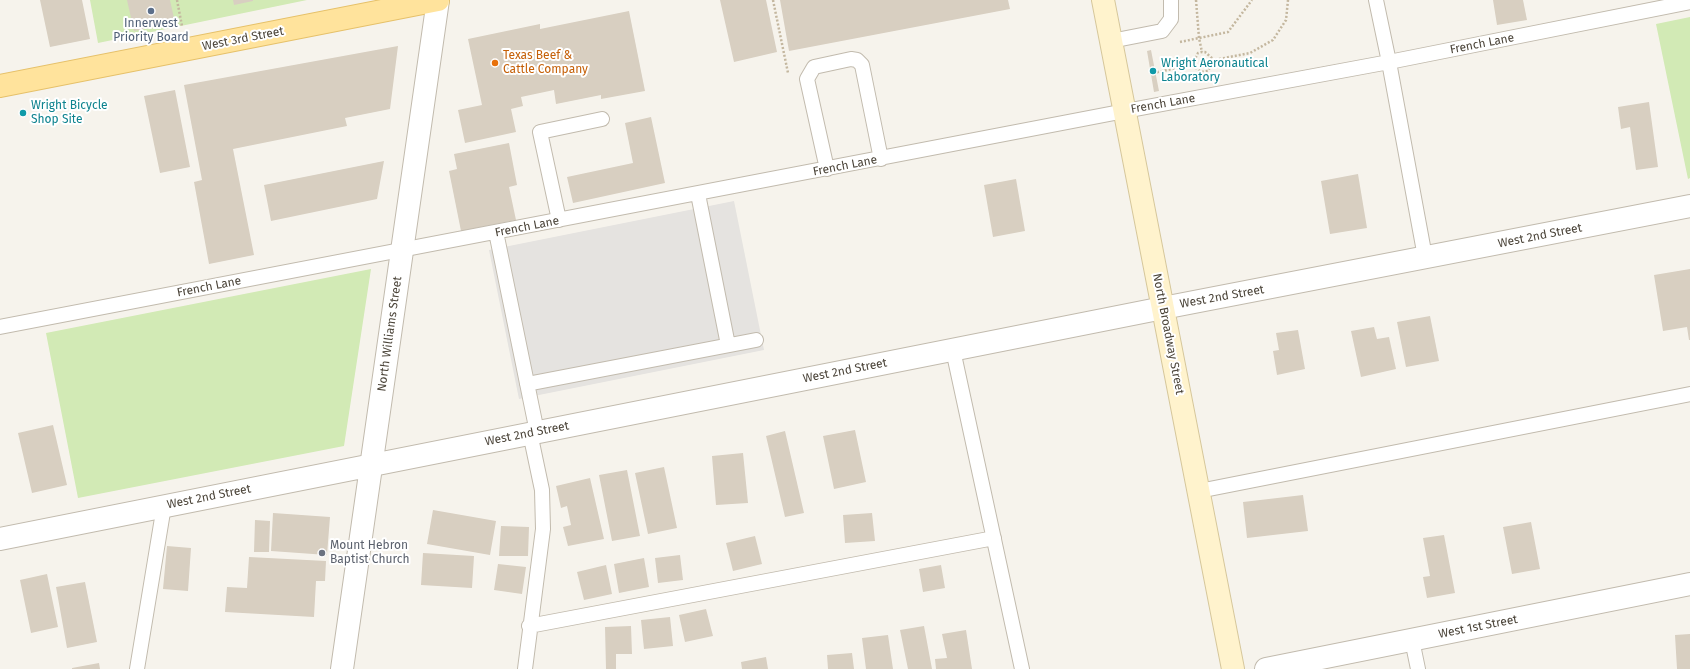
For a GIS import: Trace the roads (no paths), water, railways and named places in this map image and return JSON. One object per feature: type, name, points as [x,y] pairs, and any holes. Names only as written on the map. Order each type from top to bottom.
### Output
[{"type":"main road","name":"West 3rd Street","points":[[0,86],[438,0]]},
{"type":"street","name":"North Williams Street","points":[[342,669],[438,0]]},
{"type":"street","name":"North Broadway Street","points":[[1102,0],[1125,111],[1233,669]]},
{"type":"street","name":"West 2nd Street","points":[[0,539],[1163,308],[1690,206]]},
{"type":"street","name":"West 1st Street","points":[[1266,669],[1690,584]]},
{"type":"lane","points":[[1110,41],[1162,31],[1171,19],[1171,0]]},
{"type":"lane","points":[[1376,0],[1425,257]]},
{"type":"lane","name":"French Lane","points":[[0,327],[827,170],[1125,111],[1389,62],[1690,2]]},
{"type":"lane","points":[[827,170],[807,79],[814,67],[851,59],[857,60],[862,65],[881,159]]},
{"type":"lane","points":[[559,220],[540,132],[602,119]]},
{"type":"lane","points":[[698,194],[728,345]]},
{"type":"lane","points":[[496,232],[527,384],[542,490],[543,529],[524,669]]},
{"type":"lane","points":[[527,384],[756,340]]},
{"type":"lane","points":[[953,350],[1022,669]]},
{"type":"lane","points":[[1199,491],[1690,394]]},
{"type":"lane","points":[[138,669],[164,506]]},
{"type":"lane","points":[[529,626],[994,538]]},
{"type":"lane","points":[[1412,640],[1418,669]]},
{"type":"place","name":"Innerwest Priority Board","points":[[151,11]]},
{"type":"place","name":"Texas Beef & Cattle Company","points":[[495,63]]},
{"type":"place","name":"Wright Aeronautical Laboratory","points":[[1153,71]]},
{"type":"place","name":"Wright Bicycle Shop Site","points":[[23,113]]},
{"type":"place","name":"Mount Hebron Baptist Church","points":[[322,553]]}]
